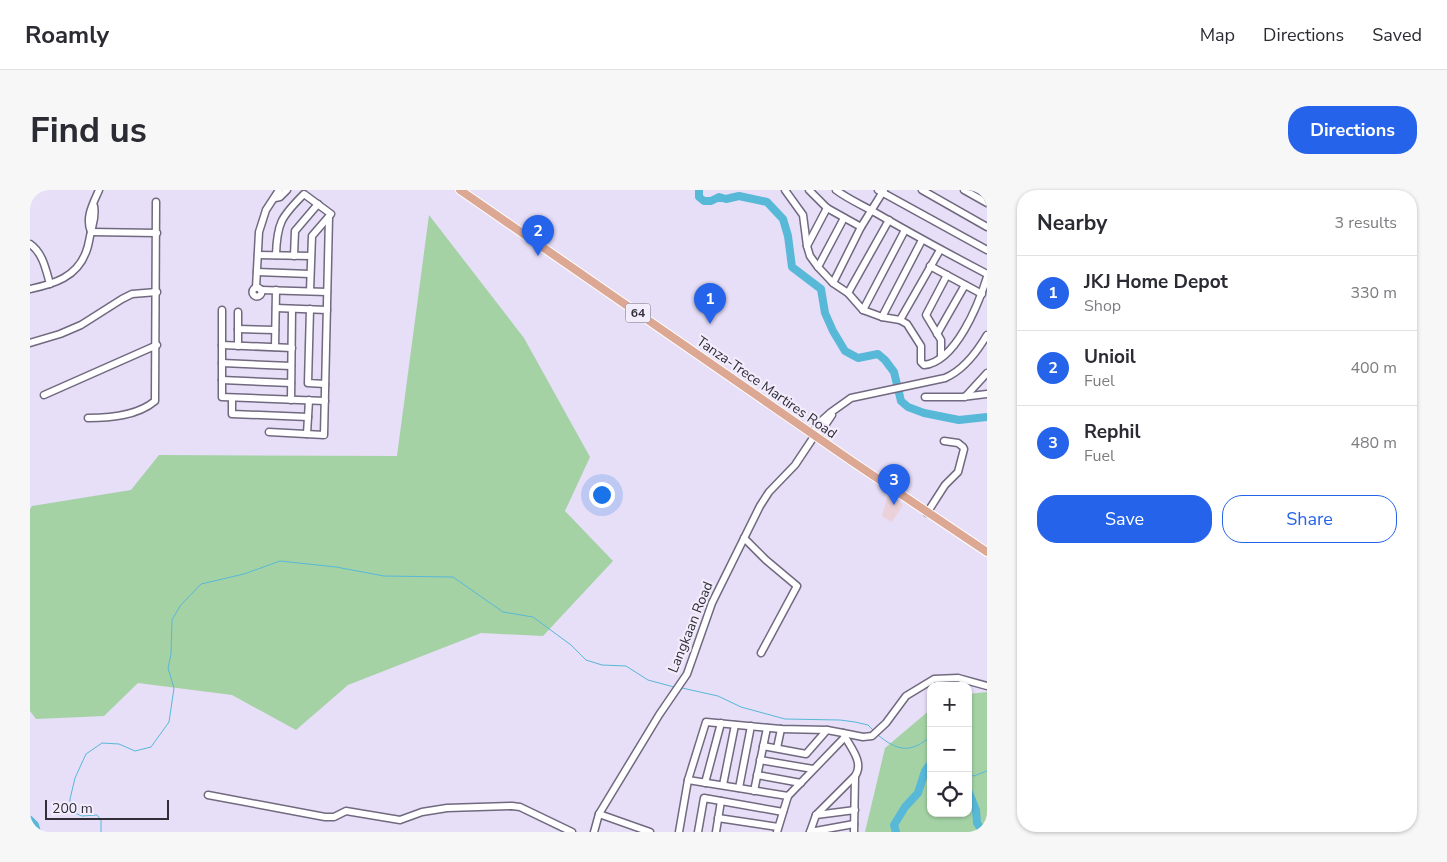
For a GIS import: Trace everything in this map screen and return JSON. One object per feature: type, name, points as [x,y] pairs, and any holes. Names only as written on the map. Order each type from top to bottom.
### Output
[{"type":"main road","name":"Tanza-Trece Martires Road","points":[[460,190],[814,435],[987,552]]},
{"type":"street","points":[[30,289],[65,278],[77,268],[87,251],[95,218],[94,206],[99,190]]},
{"type":"street","points":[[279,190],[266,210],[259,232],[257,272],[259,289],[327,292]]},
{"type":"street","points":[[275,198],[280,197],[287,190]]},
{"type":"street","points":[[785,190],[803,215],[807,246],[810,256],[818,267],[833,283],[848,293],[863,310],[882,317],[900,320],[907,324],[921,346],[922,364],[934,364],[965,330],[982,294],[987,275],[845,197],[836,190]]},
{"type":"street","points":[[809,190],[827,208],[861,227]]},
{"type":"street","points":[[922,190],[987,227]]},
{"type":"street","points":[[964,190],[987,203]]},
{"type":"street","points":[[833,283],[861,227],[882,191],[987,250]]},
{"type":"street","points":[[269,432],[324,435],[330,214],[304,194],[281,221],[278,231],[276,255]]},
{"type":"street","points":[[88,418],[122,416],[156,401],[156,202]]},
{"type":"street","points":[[294,256],[295,231],[318,204]]},
{"type":"street","points":[[807,246],[827,208]]},
{"type":"street","points":[[310,291],[312,236],[329,216]]},
{"type":"street","points":[[818,267],[844,218]]},
{"type":"street","points":[[848,293],[889,220]]},
{"type":"street","points":[[863,310],[905,230]]},
{"type":"street","points":[[91,232],[156,233]]},
{"type":"street","points":[[882,317],[922,240]]},
{"type":"street","points":[[30,244],[41,257],[50,284]]},
{"type":"street","points":[[900,320],[940,250]]},
{"type":"street","points":[[258,254],[311,256]]},
{"type":"street","points":[[930,266],[982,294]]},
{"type":"street","points":[[257,272],[310,274]]},
{"type":"street","points":[[941,357],[941,340],[926,315],[947,275]]},
{"type":"street","points":[[937,334],[965,285]]},
{"type":"street","points":[[275,347],[276,290]]},
{"type":"street","points":[[30,343],[81,325],[132,294],[157,292]]},
{"type":"street","points":[[276,308],[327,310]]},
{"type":"street","points":[[290,400],[292,309]]},
{"type":"street","points":[[310,309],[308,383],[325,384]]},
{"type":"street","points":[[222,310],[222,397],[325,401]]},
{"type":"street","points":[[238,312],[238,346]]},
{"type":"street","points":[[238,329],[275,330]]},
{"type":"street","name":"Langkaan Road","points":[[594,832],[599,814],[658,714],[687,674],[712,603],[760,506],[769,492],[794,465],[814,435],[841,404],[851,398],[945,378],[955,374],[978,349],[987,335]]},
{"type":"street","points":[[44,395],[157,345]]},
{"type":"street","points":[[222,345],[292,348]]},
{"type":"street","points":[[222,363],[291,366]]},
{"type":"street","points":[[965,397],[987,373]]},
{"type":"street","points":[[222,380],[291,383]]},
{"type":"street","points":[[925,397],[965,397],[987,394]]},
{"type":"street","points":[[232,398],[232,414],[308,417]]},
{"type":"street","points":[[307,434],[310,400]]},
{"type":"street","points":[[927,512],[945,485],[958,472],[964,449],[958,443],[944,442]]},
{"type":"street","points":[[744,538],[766,560],[797,586],[761,653]]},
{"type":"street","points":[[679,832],[688,780],[706,722],[781,729],[827,730],[844,735],[872,736],[886,724],[906,696],[934,678],[958,678],[987,686]]},
{"type":"street","points":[[705,783],[721,723]]},
{"type":"street","points":[[724,785],[735,725]]},
{"type":"street","points":[[739,788],[751,726]]},
{"type":"street","points":[[754,791],[767,728]]},
{"type":"street","points":[[777,748],[781,729]]},
{"type":"street","points":[[763,746],[806,754],[827,730]]},
{"type":"street","points":[[718,818],[778,829],[788,796],[844,735]]},
{"type":"street","points":[[844,735],[858,759],[858,771],[816,815],[810,832],[854,824]]},
{"type":"street","points":[[760,760],[813,769]]},
{"type":"street","points":[[757,775],[800,783]]},
{"type":"street","points":[[854,832],[855,776]]},
{"type":"street","points":[[688,780],[788,796]]},
{"type":"street","points":[[208,795],[325,817],[334,817],[346,811],[400,820],[422,812],[447,808],[512,806],[520,807],[572,832]]},
{"type":"street","points":[[698,832],[704,798],[782,812]]},
{"type":"street","points":[[716,832],[721,801]]},
{"type":"street","points":[[816,815],[855,810]]},
{"type":"street","points":[[599,814],[650,832]]},
{"type":"shaded area","points":[[889,492],[903,505],[892,522],[882,516]]},
{"type":"green space","points":[[429,215],[524,338],[590,457],[565,511],[613,561],[543,636],[481,633],[348,685],[296,730],[232,695],[138,683],[104,716],[36,719],[30,711],[30,509],[32,506],[131,490],[159,455],[397,456]]},
{"type":"green space","points":[[987,692],[987,832],[865,832],[885,748],[927,712],[927,817],[972,817],[972,694]]},
{"type":"waterway","points":[[699,190],[699,197],[704,201],[711,201],[719,197],[726,199],[739,196],[767,202],[783,219],[788,236],[792,267],[821,289],[825,313],[845,351],[858,358],[878,354],[885,360],[894,372],[901,401],[908,407],[924,413],[959,420],[987,417]]},
{"type":"waterway","points":[[101,832],[101,820],[97,815],[82,816],[70,811],[70,799],[75,778],[86,754],[102,743],[119,744],[135,751],[151,747],[169,722],[174,688],[168,668],[171,654],[172,620],[180,606],[201,584],[244,574],[280,561],[336,567],[384,576],[453,577],[503,612],[533,617],[571,645],[586,660],[602,665],[626,666],[648,680],[674,687]]},
{"type":"waterway","points":[[682,688],[718,696],[741,707],[785,719],[840,720],[868,725],[873,730]]},
{"type":"waterway","points":[[878,735],[891,744],[904,748],[917,746],[927,739]]},
{"type":"waterway","points":[[896,832],[894,825],[905,807],[918,793],[927,768]]},
{"type":"waterway","points":[[972,775],[987,771]]},
{"type":"waterway","points":[[972,800],[976,810],[977,823],[983,832]]},
{"type":"waterway","points":[[30,820],[35,825],[37,832]]},
{"type":"place","name":"Unioil","points":[[538,256]]},
{"type":"place","name":"JKJ Home Depot","points":[[710,324]]},
{"type":"place","name":"Rephil","points":[[894,505]]}]
